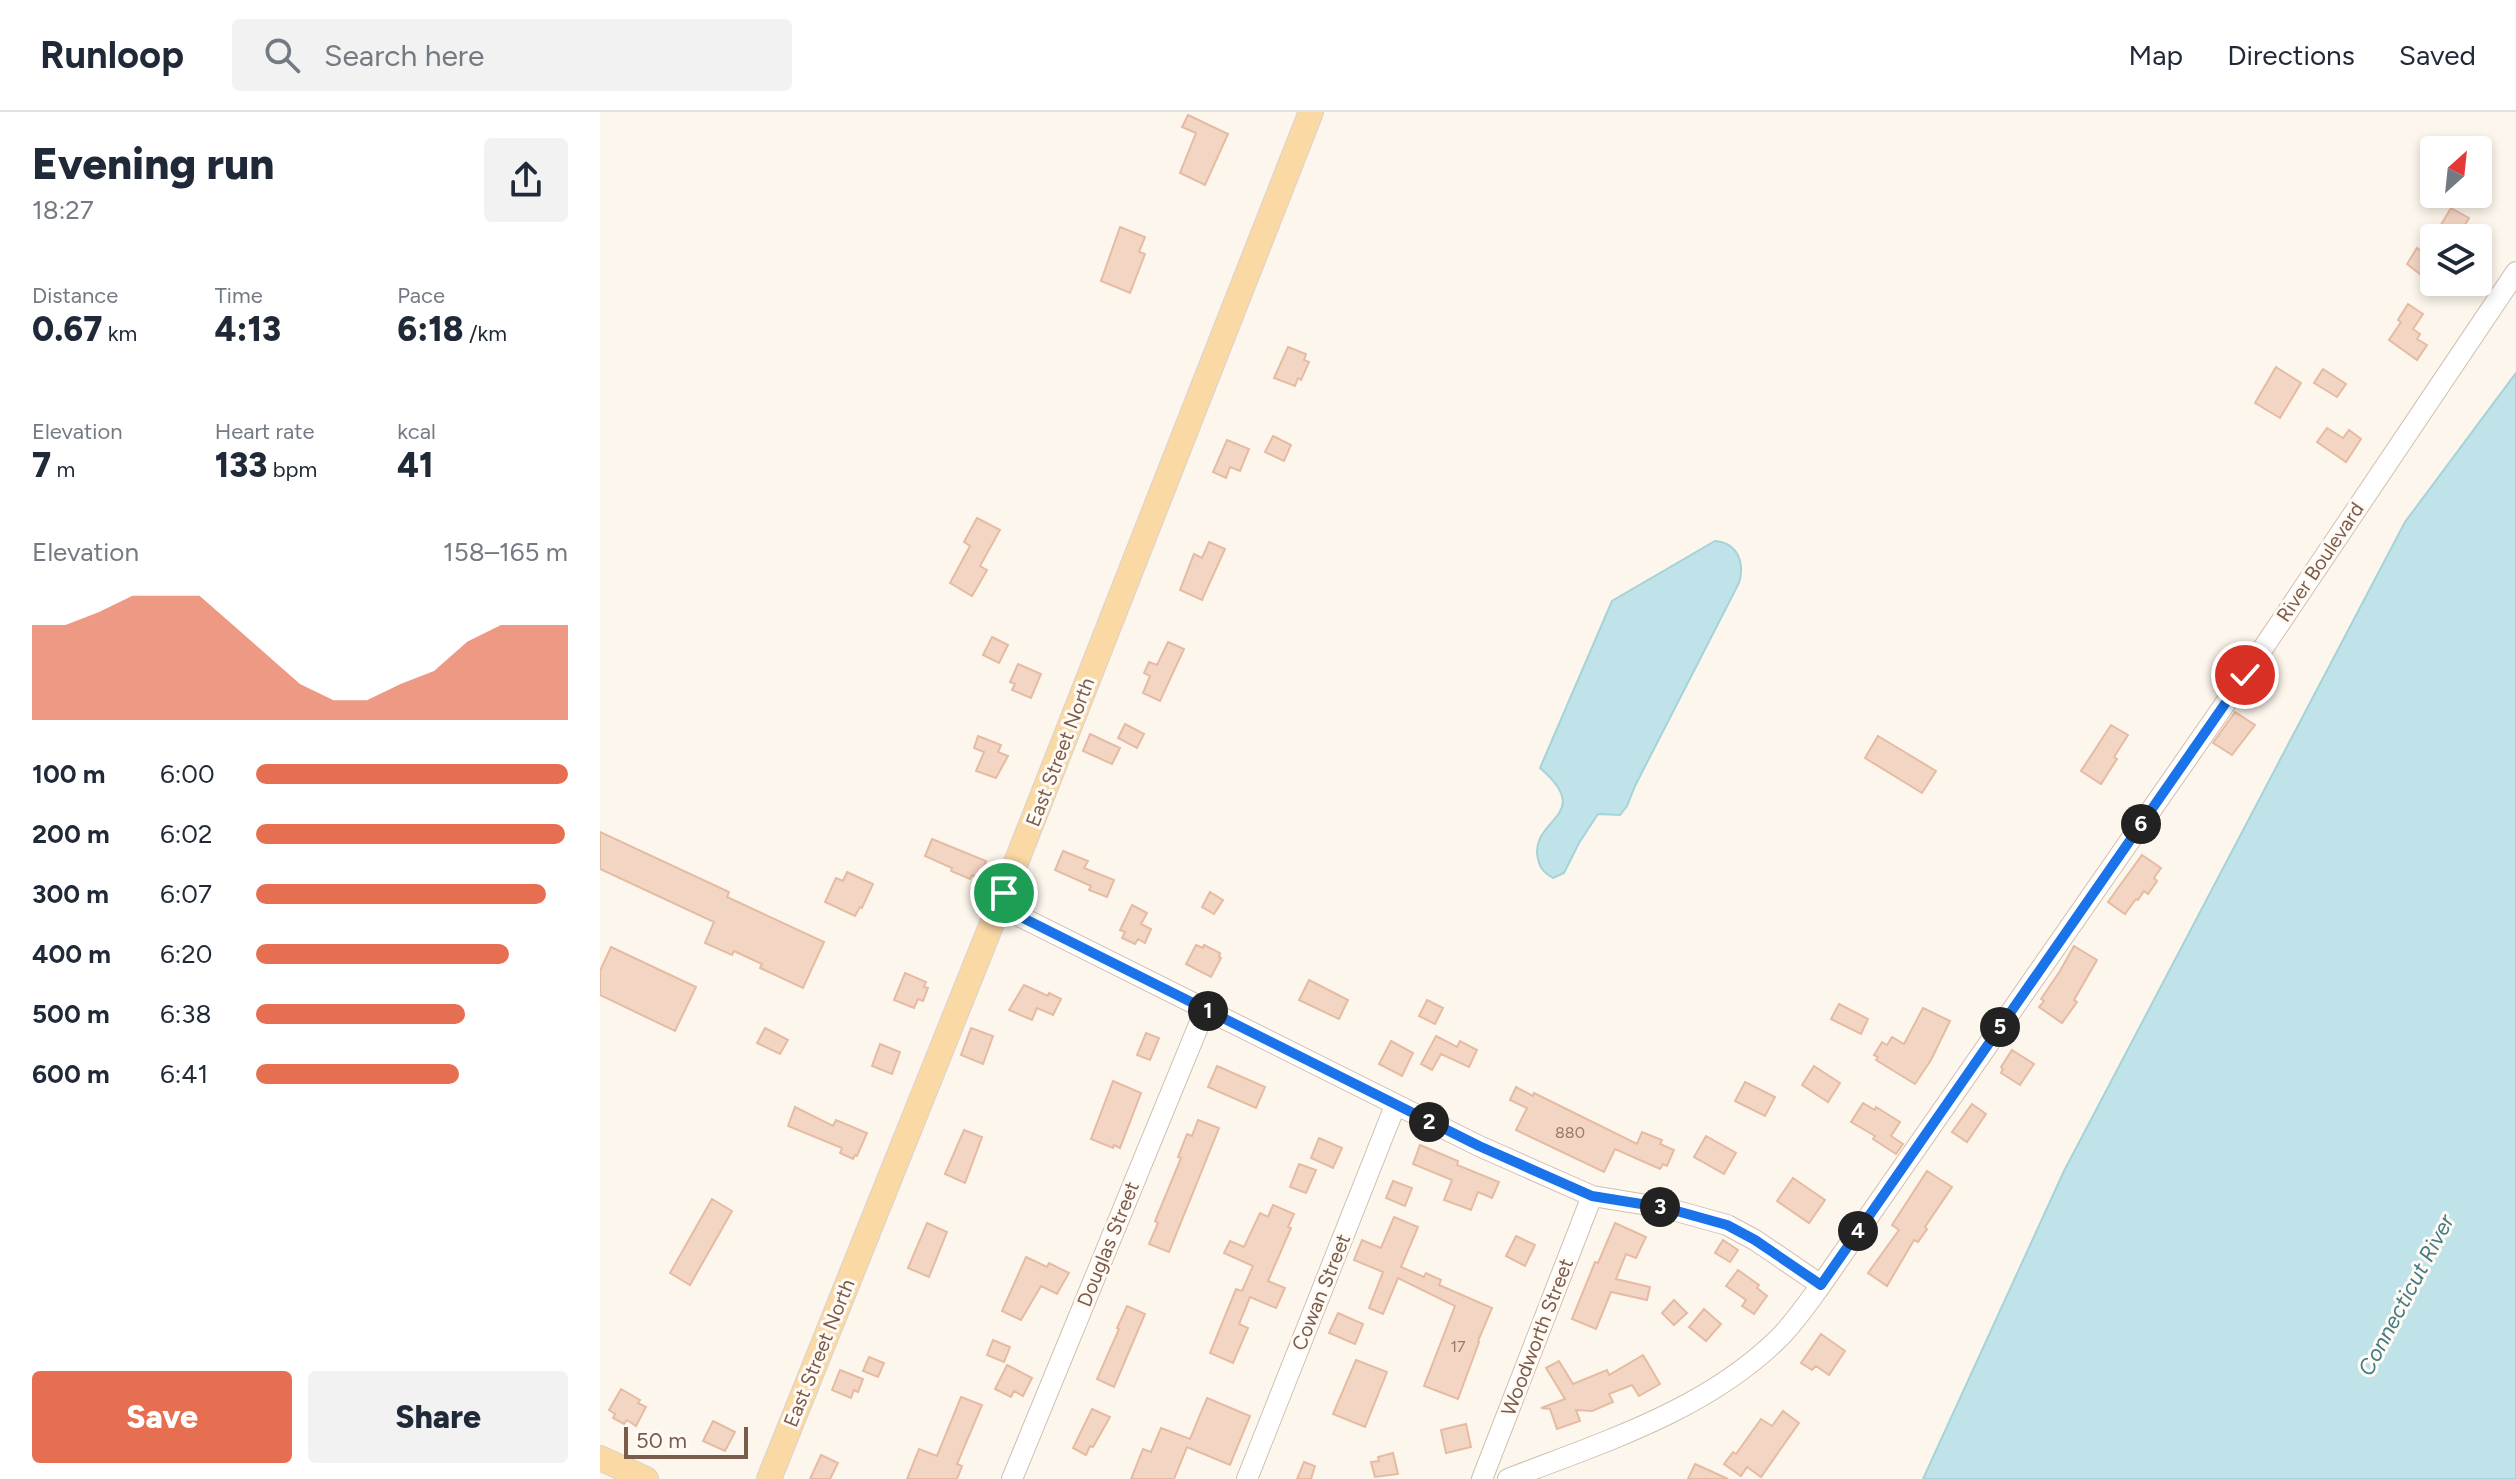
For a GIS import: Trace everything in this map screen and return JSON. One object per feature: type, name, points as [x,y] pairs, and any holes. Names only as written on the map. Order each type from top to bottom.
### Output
[{"type":"main road","name":"East Street North","points":[[769,1479],[999,906],[1311,112]]},
{"type":"main road","points":[[600,1458],[646,1479]]},
{"type":"street","name":"River Boulevard","points":[[1508,1479],[1628,1432],[1684,1406],[1729,1380],[1779,1337],[1821,1285],[2245,675],[2516,272]]},
{"type":"street","points":[[999,906],[1395,1106],[1592,1196],[1678,1211],[1727,1225],[1755,1240],[1821,1285]]},
{"type":"street","name":"Douglas Street","points":[[1012,1479],[1205,1010]]},
{"type":"street","name":"Cowan Street","points":[[1247,1479],[1395,1106]]},
{"type":"street","name":"Woodworth Street","points":[[1482,1479],[1592,1196]]},
{"type":"water","name":"Connecticut River","points":[[2516,373],[2516,1479],[1923,1479],[2064,1171],[2405,522]]},
{"type":"water","points":[[1715,541],[1729,546],[1738,555],[1741,568],[1739,583],[1627,806],[1620,815],[1598,814],[1564,873],[1553,878],[1540,865],[1538,845],[1542,834],[1562,808],[1562,797],[1556,784],[1540,768],[1612,601]]},
{"type":"building","points":[[1188,115],[1228,134],[1205,185],[1180,173],[1196,133],[1182,127]]},
{"type":"building","points":[[2451,208],[2469,218],[2465,224],[2441,224]]},
{"type":"building","points":[[1120,227],[1145,237],[1139,252],[1145,254],[1130,293],[1101,281]]},
{"type":"building","points":[[2417,248],[2420,250],[2420,274],[2407,264]]},
{"type":"building","points":[[2408,304],[2423,314],[2413,329],[2420,334],[2417,339],[2427,345],[2417,360],[2389,340]]},
{"type":"building","points":[[1288,347],[1306,354],[1304,360],[1309,362],[1295,386],[1274,378]]},
{"type":"building","points":[[2276,367],[2301,383],[2280,418],[2255,403]]},
{"type":"building","points":[[2323,369],[2346,384],[2337,397],[2314,383]]},
{"type":"building","points":[[2327,428],[2343,438],[2349,430],[2361,439],[2346,462],[2317,442]]},
{"type":"building","points":[[1273,436],[1291,445],[1284,461],[1265,452]]},
{"type":"building","points":[[1227,440],[1249,449],[1240,471],[1230,467],[1226,478],[1213,472]]},
{"type":"building","points":[[977,518],[1000,530],[980,566],[987,570],[972,596],[950,583],[970,546],[964,542]]},
{"type":"building","points":[[1209,542],[1225,549],[1202,600],[1180,590],[1194,554],[1202,558]]},
{"type":"building","points":[[992,637],[1008,645],[999,663],[983,655]]},
{"type":"building","points":[[1168,642],[1184,649],[1160,701],[1143,693],[1150,676],[1144,673],[1149,662],[1157,665]]},
{"type":"building","points":[[1018,664],[1041,674],[1031,698],[1012,690],[1015,684],[1010,682]]},
{"type":"building","points":[[2235,712],[2255,725],[2232,755],[2213,743]]},
{"type":"building","points":[[1125,724],[1144,734],[1137,748],[1118,738]]},
{"type":"building","points":[[2111,725],[2128,735],[2101,784],[2081,771]]},
{"type":"building","points":[[1090,734],[1120,748],[1112,764],[1083,751]]},
{"type":"building","points":[[978,736],[1001,745],[998,752],[1008,756],[996,778],[976,771],[984,752],[974,748]]},
{"type":"building","points":[[1878,736],[1936,771],[1922,793],[1865,758]]},
{"type":"building","points":[[600,832],[729,892],[727,897],[824,942],[803,988],[760,968],[762,964],[734,951],[732,955],[705,943],[714,922],[600,869]]},
{"type":"building","points":[[932,839],[986,861],[979,878],[972,875],[970,879],[925,856]]},
{"type":"building","points":[[1063,851],[1088,861],[1084,868],[1114,880],[1107,897],[1055,870]]},
{"type":"building","points":[[2142,855],[2161,868],[2148,894],[2144,891],[2125,914],[2108,902]]},
{"type":"building","points":[[847,872],[873,884],[855,916],[825,902],[836,878],[843,881]]},
{"type":"building","points":[[1210,892],[1223,900],[1214,914],[1202,907]]},
{"type":"building","points":[[1132,905],[1147,913],[1141,924],[1151,929],[1145,943],[1138,939],[1135,944],[1122,938],[1125,932],[1120,930]]},
{"type":"building","points":[[1196,945],[1203,948],[1204,945],[1220,953],[1221,958],[1211,977],[1186,964]]},
{"type":"building","points":[[2074,946],[2097,960],[2074,1000],[2077,1002],[2062,1023],[2039,1007]]},
{"type":"building","points":[[611,947],[696,987],[675,1031],[600,995],[600,971]]},
{"type":"building","points":[[905,973],[926,982],[924,987],[928,988],[923,1001],[918,999],[914,1008],[894,1000]]},
{"type":"building","points":[[1309,980],[1348,1000],[1339,1019],[1299,1000]]},
{"type":"building","points":[[1024,985],[1061,999],[1053,1015],[1037,1008],[1032,1020],[1009,1010]]},
{"type":"building","points":[[1427,1000],[1443,1008],[1435,1024],[1419,1016]]},
{"type":"building","points":[[1839,1004],[1868,1019],[1861,1034],[1831,1019]]},
{"type":"building","points":[[1923,1008],[1950,1021],[1915,1084],[1876,1060],[1878,1057],[1874,1055],[1882,1042],[1887,1045],[1892,1037],[1904,1044]]},
{"type":"building","points":[[765,1028],[788,1040],[780,1054],[757,1043]]},
{"type":"building","points":[[971,1028],[993,1036],[983,1064],[961,1055]]},
{"type":"building","points":[[1146,1033],[1159,1038],[1150,1060],[1137,1055]]},
{"type":"building","points":[[1436,1036],[1457,1047],[1460,1041],[1477,1050],[1469,1067],[1441,1054],[1432,1070],[1421,1064]]},
{"type":"building","points":[[1391,1041],[1413,1053],[1402,1076],[1379,1064]]},
{"type":"building","points":[[880,1044],[900,1052],[892,1074],[872,1066]]},
{"type":"building","points":[[2012,1050],[2034,1064],[2020,1085],[2001,1073],[2001,1067]]},
{"type":"building","points":[[1217,1066],[1265,1087],[1256,1108],[1208,1087]]},
{"type":"building","points":[[1814,1066],[1840,1083],[1828,1102],[1802,1085]]},
{"type":"building","points":[[1113,1081],[1141,1093],[1120,1148],[1091,1139]]},
{"type":"building","points":[[1745,1082],[1775,1097],[1765,1116],[1735,1101]]},
{"type":"building","points":[[1516,1087],[1637,1144],[1642,1132],[1662,1140],[1660,1144],[1674,1150],[1667,1166],[1663,1164],[1660,1169],[1615,1149],[1604,1172],[1516,1130],[1527,1108],[1510,1100]]},
{"type":"building","points":[[1863,1103],[1900,1122],[1891,1136],[1903,1144],[1896,1154],[1873,1139],[1875,1136],[1851,1122]]},
{"type":"building","points":[[1972,1104],[1986,1114],[1967,1142],[1952,1132]]},
{"type":"building","points":[[795,1107],[833,1126],[836,1120],[867,1133],[857,1156],[853,1159],[840,1153],[842,1148],[788,1126]]},
{"type":"building","points":[[1198,1120],[1219,1128],[1169,1252],[1149,1244],[1187,1134],[1192,1136]]},
{"type":"building","points":[[964,1130],[982,1137],[965,1183],[945,1174]]},
{"type":"building","points":[[1706,1136],[1736,1153],[1724,1174],[1694,1157]]},
{"type":"building","points":[[1319,1138],[1342,1148],[1333,1168],[1311,1158]]},
{"type":"building","points":[[1420,1145],[1458,1161],[1457,1165],[1499,1182],[1492,1198],[1478,1192],[1471,1210],[1444,1200],[1452,1180],[1413,1164]]},
{"type":"building","points":[[1299,1164],[1316,1170],[1306,1193],[1290,1187]]},
{"type":"building","points":[[1927,1171],[1952,1187],[1918,1242],[1914,1240],[1887,1286],[1868,1273],[1899,1230],[1892,1225]]},
{"type":"building","points":[[1793,1178],[1825,1200],[1809,1223],[1777,1201]]},
{"type":"building","points":[[1393,1181],[1412,1188],[1405,1206],[1386,1198]]},
{"type":"building","points":[[712,1199],[732,1211],[690,1285],[670,1273]]},
{"type":"building","points":[[1273,1205],[1294,1214],[1268,1281],[1285,1288],[1276,1308],[1250,1297],[1239,1324],[1248,1328],[1233,1363],[1210,1353],[1236,1289],[1242,1291],[1253,1266],[1224,1253],[1230,1241],[1244,1247],[1260,1213],[1268,1217]]},
{"type":"building","points":[[1394,1217],[1418,1227],[1401,1267],[1424,1277],[1426,1273],[1441,1280],[1439,1285],[1492,1308],[1458,1399],[1424,1386],[1455,1306],[1398,1278],[1383,1314],[1369,1308],[1383,1272],[1354,1260],[1362,1240],[1381,1248]]},
{"type":"building","points":[[927,1223],[947,1232],[929,1277],[908,1268]]},
{"type":"building","points":[[1615,1223],[1646,1237],[1636,1258],[1626,1254],[1616,1279],[1650,1287],[1647,1300],[1611,1292],[1596,1329],[1572,1319]]},
{"type":"building","points":[[1516,1236],[1535,1245],[1525,1266],[1506,1256]]},
{"type":"building","points":[[1723,1240],[1738,1250],[1730,1262],[1715,1253]]},
{"type":"building","points":[[1026,1257],[1069,1273],[1057,1294],[1041,1286],[1021,1320],[1002,1311]]},
{"type":"building","points":[[1738,1270],[1759,1285],[1757,1288],[1767,1296],[1754,1314],[1742,1306],[1746,1300],[1726,1286]]},
{"type":"building","points":[[1674,1300],[1687,1313],[1674,1325],[1662,1313]]},
{"type":"building","points":[[1127,1306],[1145,1314],[1114,1387],[1097,1379]]},
{"type":"building","points":[[1704,1309],[1721,1324],[1706,1341],[1689,1327]]},
{"type":"building","points":[[1338,1313],[1363,1324],[1355,1344],[1329,1333]]},
{"type":"building","points":[[1821,1334],[1845,1351],[1829,1375],[1816,1366],[1812,1370],[1801,1363]]},
{"type":"building","points":[[993,1340],[1010,1347],[1004,1362],[987,1355]]},
{"type":"building","points":[[1643,1355],[1660,1384],[1639,1396],[1632,1385],[1609,1394],[1613,1402],[1592,1411],[1576,1410],[1580,1421],[1557,1429],[1550,1409],[1541,1408],[1565,1399],[1546,1368],[1559,1361],[1573,1384],[1607,1370],[1609,1375]]},
{"type":"building","points":[[869,1357],[884,1363],[878,1377],[863,1371]]},
{"type":"building","points":[[1356,1360],[1387,1372],[1365,1427],[1333,1414]]},
{"type":"building","points":[[1007,1365],[1032,1378],[1023,1396],[1014,1391],[1011,1397],[995,1389]]},
{"type":"building","points":[[840,1370],[863,1379],[858,1392],[854,1390],[851,1398],[832,1390]]},
{"type":"building","points":[[621,1389],[646,1407],[636,1426],[627,1420],[624,1424],[613,1418],[615,1414],[609,1410]]},
{"type":"building","points":[[961,1397],[982,1405],[957,1464],[962,1466],[957,1479],[907,1479],[919,1449],[937,1456]]},
{"type":"building","points":[[1207,1398],[1250,1416],[1230,1465],[1187,1447],[1174,1479],[1131,1479],[1143,1449],[1151,1452],[1161,1428],[1190,1439]]},
{"type":"building","points":[[1092,1409],[1110,1417],[1086,1455],[1073,1448]]},
{"type":"building","points":[[1783,1411],[1799,1423],[1761,1477],[1747,1467],[1741,1476],[1724,1464],[1733,1452],[1736,1454],[1761,1419],[1772,1426]]},
{"type":"building","points":[[713,1421],[735,1432],[725,1451],[703,1441]]},
{"type":"building","points":[[1466,1424],[1471,1447],[1446,1453],[1441,1430]]},
{"type":"building","points":[[1393,1453],[1398,1474],[1375,1477],[1371,1462]]},
{"type":"building","points":[[821,1455],[838,1463],[830,1479],[810,1479]]},
{"type":"building","points":[[1304,1462],[1315,1466],[1311,1479],[1297,1479]]},
{"type":"building","points":[[1695,1464],[1728,1479],[1688,1479]]},
{"type":"route","points":[[1004,893],[999,906],[1395,1106],[1592,1196],[1666,1208],[1727,1225],[1755,1240],[1821,1285],[2245,675]]}]
